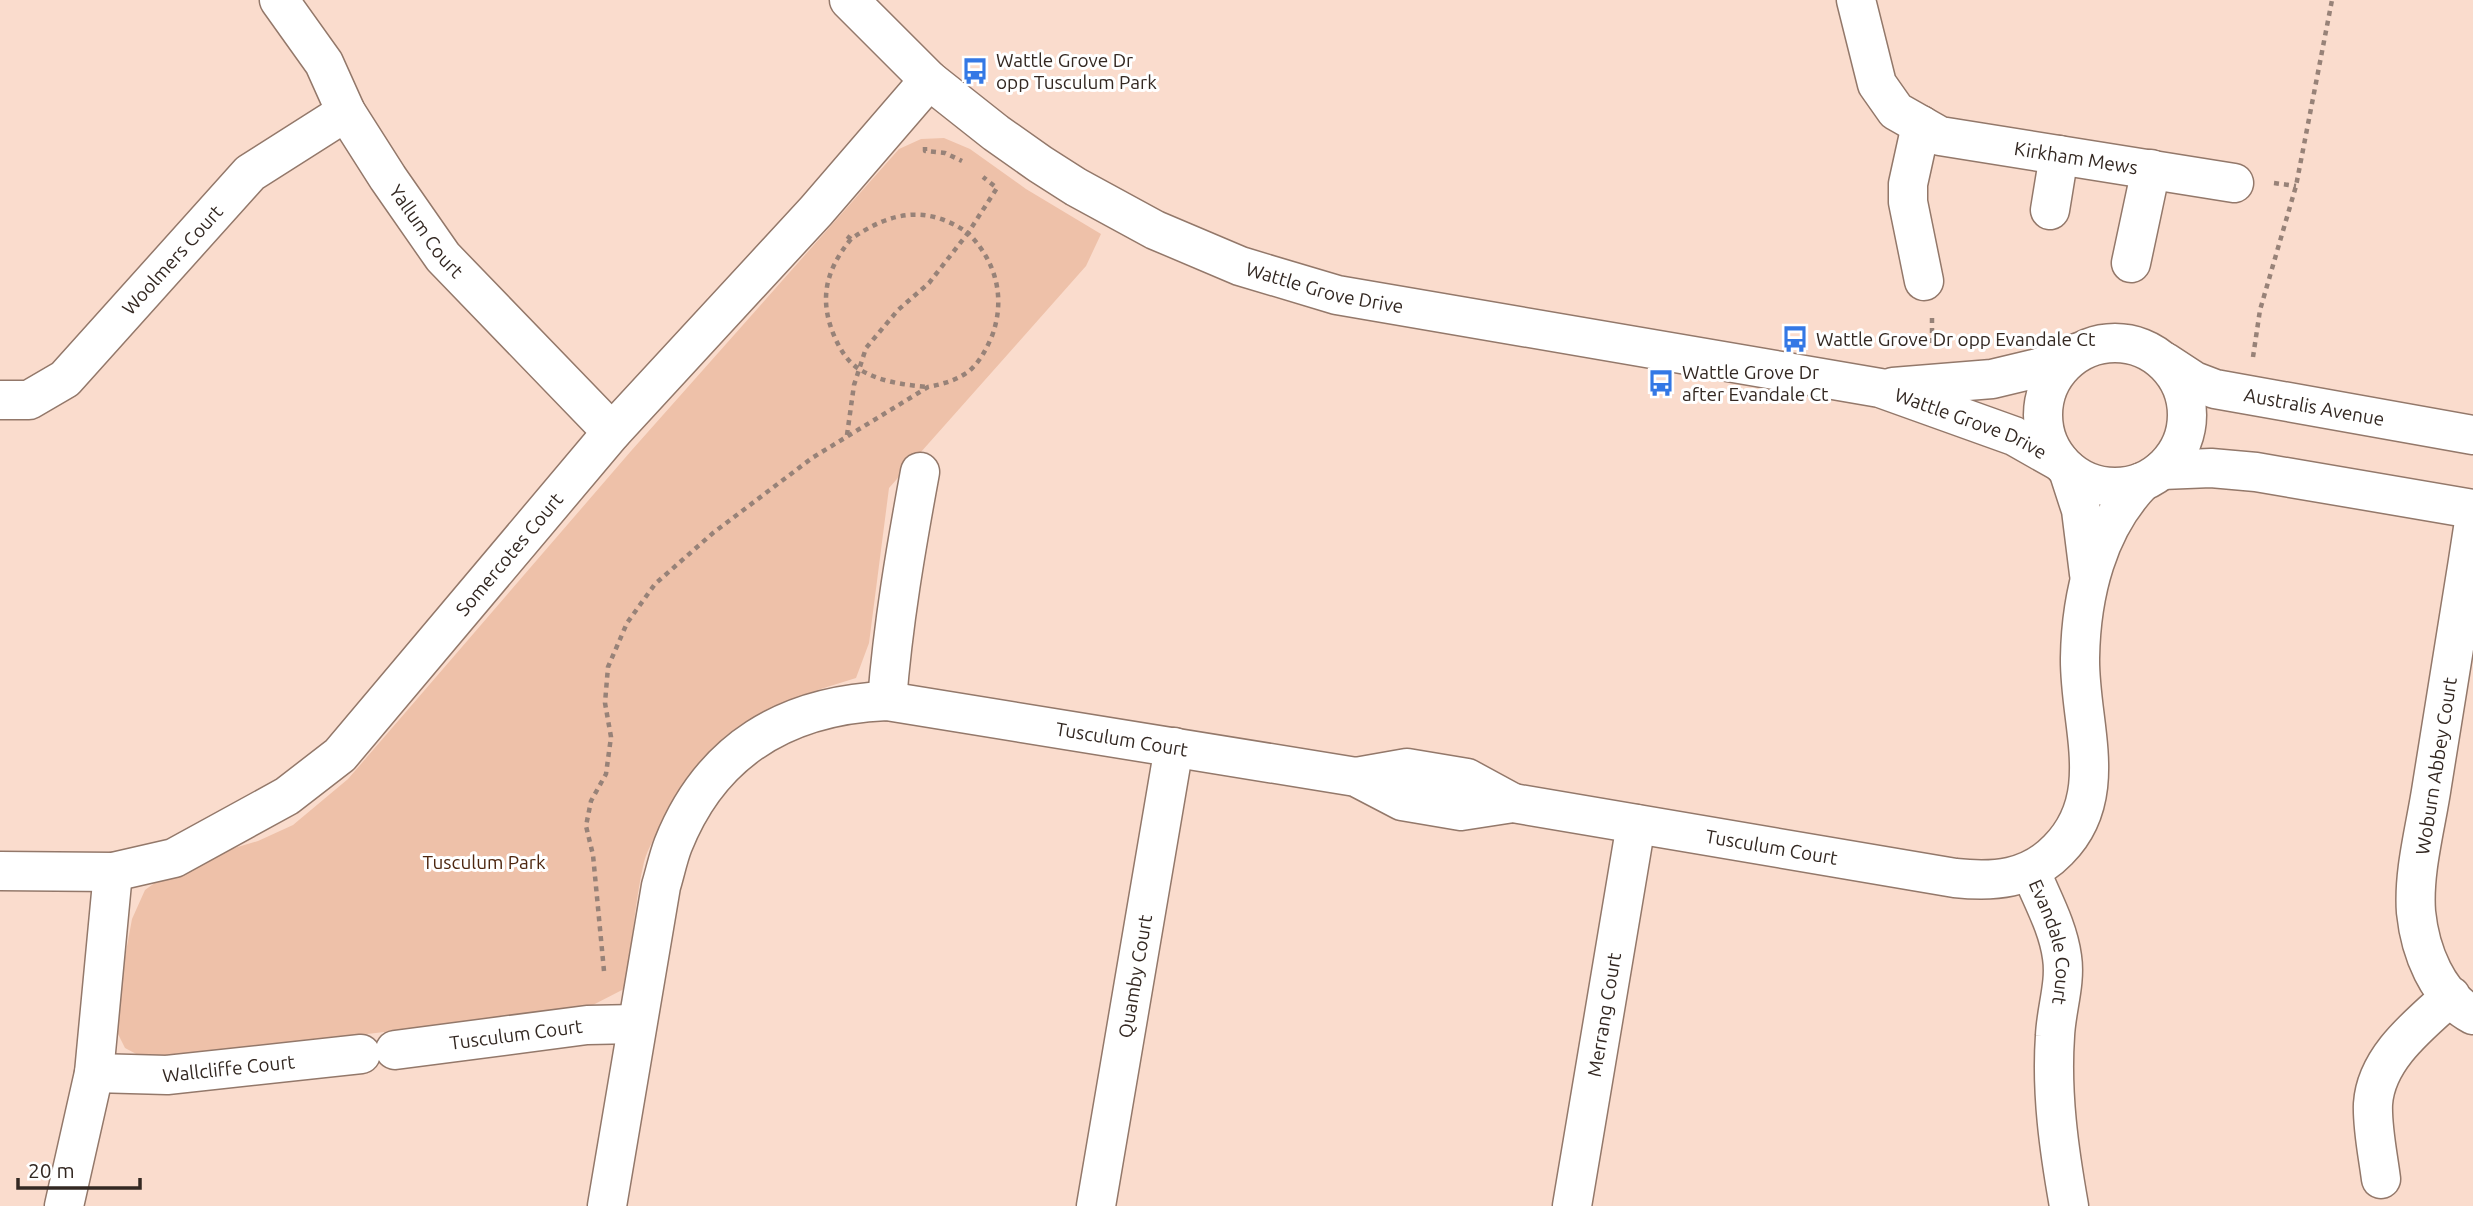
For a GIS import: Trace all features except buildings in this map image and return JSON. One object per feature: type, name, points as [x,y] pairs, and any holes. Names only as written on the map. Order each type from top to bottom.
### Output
[{"type":"street","name":"Yallum Court","points":[[279,0],[324,63],[346,112],[443,257],[612,432]]},
{"type":"street","name":"Wattle Grove Drive","points":[[849,0],[898,52],[996,133],[1076,187],[1156,230],[1240,266],[1337,295],[1880,388],[2014,436],[2064,466]]},
{"type":"street","name":"Kirkham Mews","points":[[1856,0],[1877,84],[1896,111],[1940,136],[2234,183]]},
{"type":"street","name":"Somercotes Court","points":[[0,871],[113,872],[174,858],[287,796],[340,755],[612,432],[816,211],[929,80]]},
{"type":"street","name":"Woolmers Court","points":[[0,400],[29,400],[65,379],[250,173],[346,112]]},
{"type":"street","points":[[1921,125],[1908,184],[1908,202],[1924,281]]},
{"type":"street","points":[[2050,210],[2059,155]]},
{"type":"street","points":[[2131,262],[2151,169]]},
{"type":"street","points":[[2152,476],[2170,462],[2183,442],[2188,418],[2181,385],[2161,359],[2136,346],[2116,343],[2084,350],[2066,362],[2052,380],[2043,412],[2045,433],[2064,466],[2087,481],[2108,487],[2120,487],[2152,476],[2211,468],[2256,472],[2473,509]]},
{"type":"street","name":"Wattle Grove Drive","points":[[1880,388],[1992,379],[2038,368],[2084,350]]},
{"type":"street","name":"Australis Avenue","points":[[2161,359],[2194,381],[2215,390],[2473,435]]},
{"type":"street","name":"Evandale Court","points":[[2064,466],[2081,510],[2089,576],[2080,656],[2089,751],[2087,799],[2081,819],[2068,841],[2031,872],[2058,940],[2062,959],[2055,1027],[2054,1075],[2059,1155],[2069,1206]]},
{"type":"street","points":[[887,701],[899,588],[920,472]]},
{"type":"street","name":"Evandale Court","points":[[2089,576],[2115,514],[2125,499],[2152,476]]},
{"type":"street","name":"Woburn Abbey Court","points":[[2381,1179],[2374,1115],[2377,1084],[2384,1067],[2395,1051],[2462,1006],[2428,963],[2416,909],[2417,883],[2473,528]]},
{"type":"street","name":"Tusculum Court","points":[[607,1206],[624,1024],[673,846],[688,813],[734,755],[761,734],[792,719],[844,704],[887,701],[1356,777],[1402,801],[1461,811],[1513,803],[1981,881],[2007,879],[2031,872]]},
{"type":"street","name":"Quamby Court","points":[[1096,1206],[1174,747]]},
{"type":"street","name":"Merrang Court","points":[[1572,1206],[1636,824]]},
{"type":"street","points":[[64,1206],[94,1073],[113,872]]},
{"type":"street","name":"Tusculum Court","points":[[378,1052],[624,1024]]},
{"type":"street","name":"Wallcliffe Court","points":[[94,1073],[167,1075],[378,1052]]},
{"type":"path","points":[[2252,366],[2260,310],[2296,186],[2332,0]]},
{"type":"path","points":[[925,144],[925,151],[945,152],[968,166]]},
{"type":"path","points":[[847,436],[859,369],[866,348],[880,328],[929,283],[968,233],[997,188],[978,173]]},
{"type":"path","points":[[816,211],[850,239]]},
{"type":"path","points":[[918,213],[954,223],[968,233],[992,265],[999,292],[995,327],[979,361],[968,372],[947,383],[928,387],[902,385],[859,369],[848,360],[829,325],[825,296],[830,272],[850,239],[871,225],[895,216],[918,213]]},
{"type":"path","points":[[624,1024],[586,826],[591,801],[606,774],[608,761],[611,737],[605,704],[608,667],[627,623],[655,584],[713,533],[812,458],[928,387]]},
{"type":"green space","name":"Tusculum Park","points":[[944,138],[970,149],[1026,189],[1101,234],[1086,266],[889,488],[869,643],[856,678],[793,699],[742,724],[701,761],[682,787],[644,862],[624,989],[589,1007],[427,1027],[197,1054],[142,1057],[125,1048],[116,1030],[116,1006],[132,919],[145,890],[164,876],[293,825],[348,779],[631,451],[899,149],[921,139]]},
{"type":"place","name":"Wattle Grove Dr opp Tusculum Park","points":[[975,71]]},
{"type":"place","name":"Wattle Grove Dr opp Evandale Ct","points":[[1795,339]]},
{"type":"place","name":"Wattle Grove Dr after Evandale Ct","points":[[1661,383]]}]
